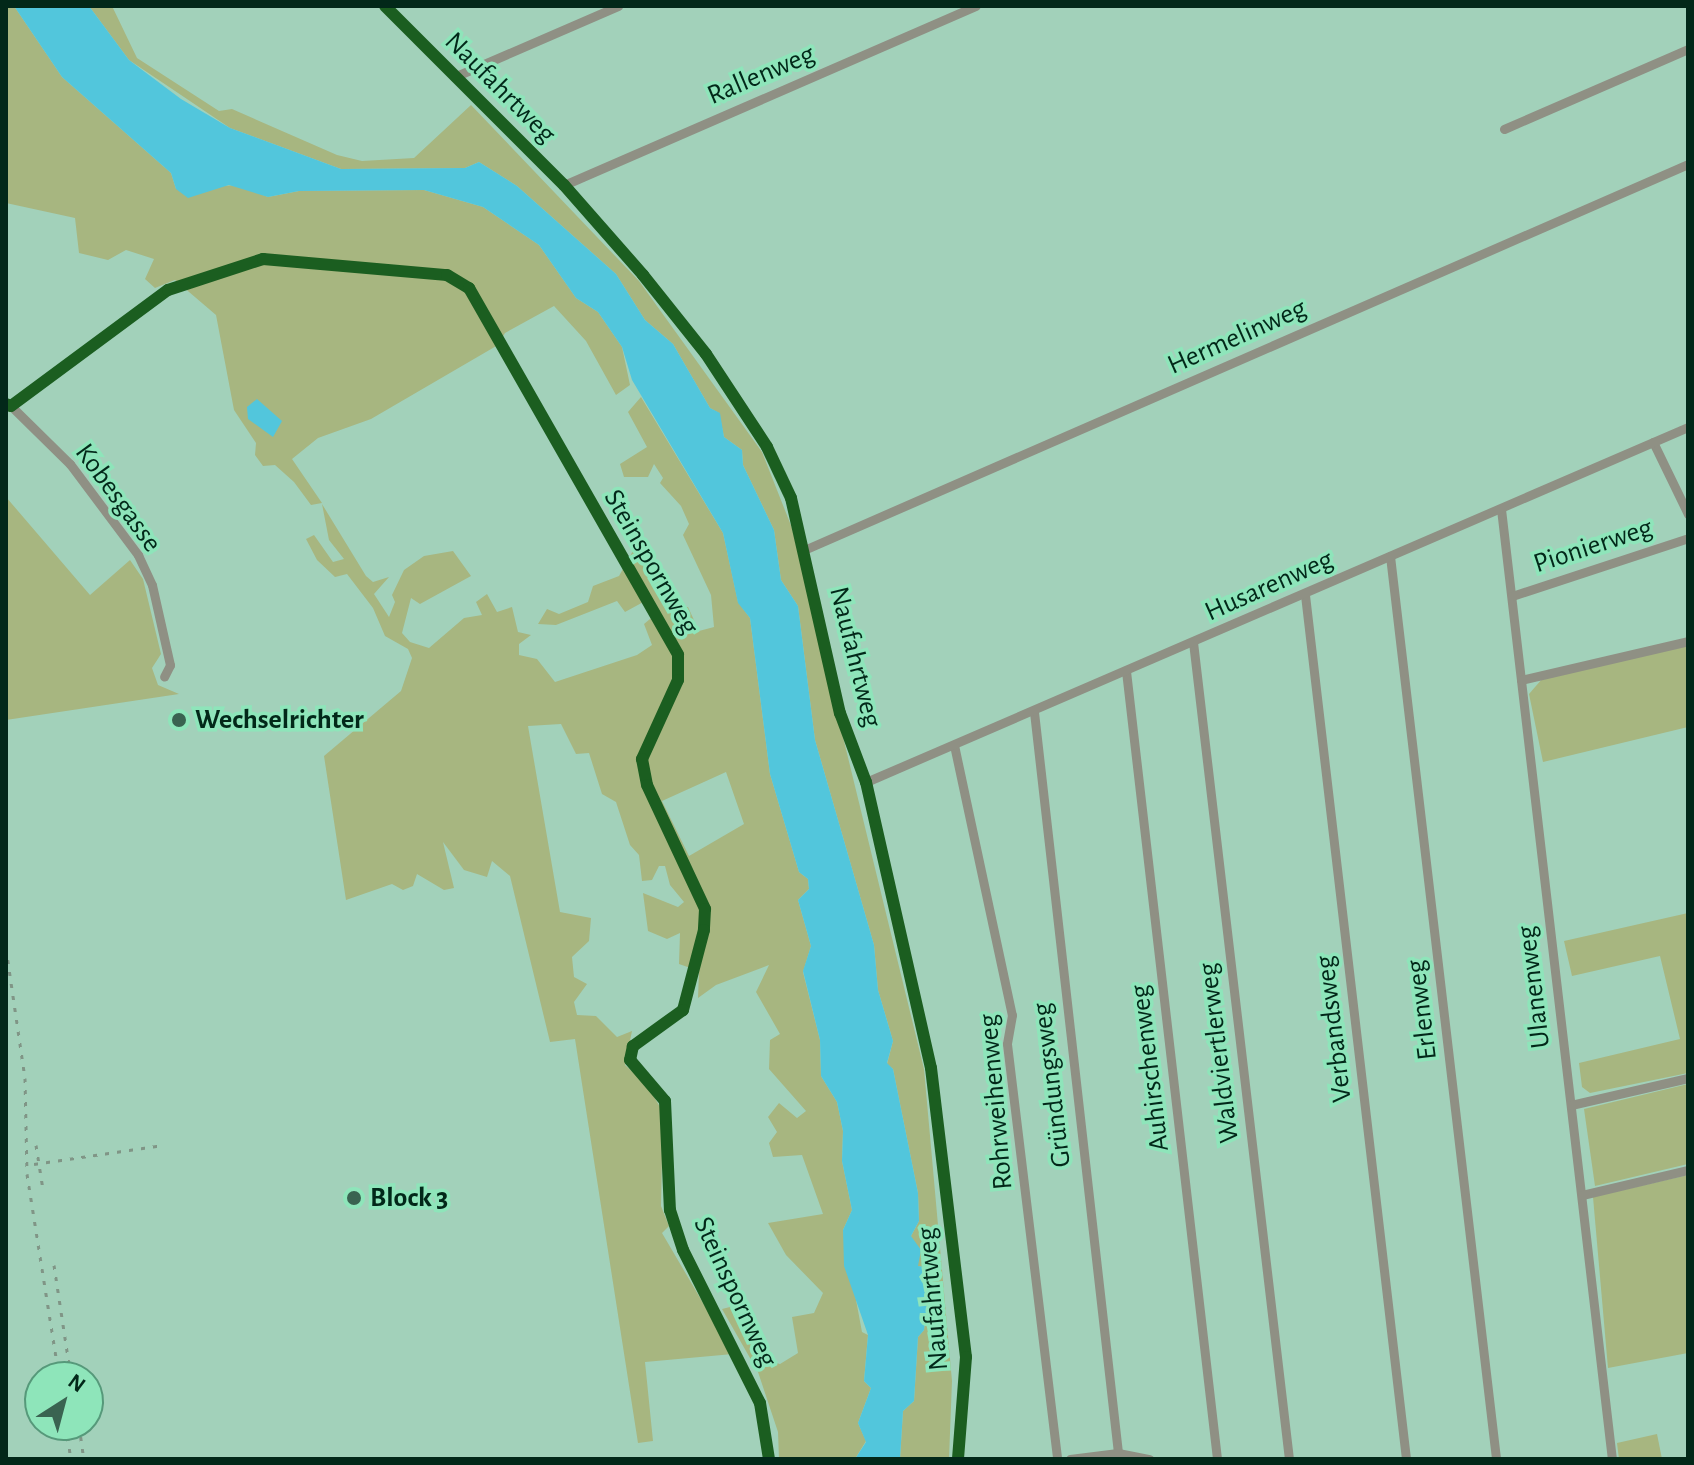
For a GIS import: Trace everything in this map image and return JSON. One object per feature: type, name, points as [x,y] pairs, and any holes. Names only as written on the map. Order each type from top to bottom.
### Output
[{"type":"street","name":"Naufahrtweg","points":[[385,6],[564,185],[706,354],[767,447],[791,498],[840,713],[866,782],[931,1068],[966,1357],[958,1459]]},
{"type":"street","points":[[454,77],[618,6]]},
{"type":"street","name":"Rallenweg","points":[[564,185],[976,6]]},
{"type":"street","points":[[1504,129],[1688,49]]},
{"type":"street","name":"Hermelinweg","points":[[804,550],[1688,164]]},
{"type":"street","name":"Steinspornweg","points":[[8,405],[168,290],[263,259],[447,275],[469,288],[678,655],[678,680],[642,759],[647,785],[705,909],[704,930],[683,1010],[633,1046],[630,1060],[665,1101],[670,1210],[683,1250],[760,1403],[769,1459]]},
{"type":"street","name":"Kobesgasse","points":[[8,405],[70,464],[138,555],[152,585],[170,665],[164,677]]},
{"type":"street","name":"Husarenweg","points":[[866,782],[1688,427]]},
{"type":"street","points":[[1653,442],[1688,514]]},
{"type":"street","name":"Ulanenweg","points":[[1501,509],[1612,1459]]},
{"type":"street","name":"Pionierweg","points":[[1512,596],[1688,538]]},
{"type":"street","name":"Erlenweg","points":[[1390,556],[1496,1459]]},
{"type":"street","name":"Verbandsweg","points":[[1305,595],[1406,1459]]},
{"type":"street","points":[[1521,680],[1688,641]]},
{"type":"street","name":"Waldviertlerweg","points":[[1193,642],[1289,1459]]},
{"type":"street","name":"Auhirschenweg","points":[[1126,671],[1217,1459]]},
{"type":"street","name":"Gründungsweg","points":[[1034,712],[1118,1453]]},
{"type":"street","name":"Rohrweihenweg","points":[[954,745],[1012,1015],[1007,1044],[1057,1459]]},
{"type":"street","points":[[1571,1105],[1688,1078]]},
{"type":"street","points":[[1582,1195],[1688,1170]]},
{"type":"street","points":[[1070,1459],[1118,1453],[1149,1459]]},
{"type":"green space","points":[[6,6],[14,6],[62,77],[171,173],[176,189],[237,185],[268,197],[299,191],[424,190],[483,207],[539,245],[576,298],[598,312],[622,347],[630,385],[616,395],[586,341],[554,306],[505,333],[498,345],[371,419],[318,438],[292,459],[322,503],[311,505],[294,482],[275,465],[263,466],[255,455],[256,443],[234,410],[216,315],[175,280],[155,288],[145,279],[154,259],[126,250],[108,260],[79,253],[75,218],[6,203]]},
{"type":"green space","points":[[89,6],[112,6],[137,58],[219,111],[232,109],[337,155],[362,161],[414,158],[471,105],[639,281],[762,452],[792,528],[924,1069],[952,1381],[949,1459],[900,1459],[903,1411],[914,1401],[918,1337],[924,1330],[931,1269],[918,1266],[911,1236],[919,1221],[918,1193],[893,1069],[887,1064],[893,1041],[878,990],[874,945],[815,740],[798,606],[781,580],[774,530],[743,465],[742,450],[724,437],[719,413],[710,408],[673,344],[645,320],[616,274],[517,186],[479,162],[465,168],[341,169],[230,128],[129,60]]},
{"type":"green space","points":[[641,397],[723,533],[738,602],[750,618],[770,774],[799,872],[808,879],[809,889],[798,900],[811,946],[803,972],[820,1040],[821,1076],[837,1102],[843,1131],[842,1161],[852,1210],[843,1230],[862,1332],[868,1335],[864,1381],[871,1388],[858,1423],[866,1441],[855,1459],[779,1459],[778,1432],[758,1372],[722,1309],[734,1306],[755,1336],[753,1356],[780,1364],[798,1353],[792,1317],[814,1313],[823,1293],[786,1255],[768,1223],[823,1214],[802,1155],[773,1157],[769,1143],[777,1132],[768,1117],[779,1103],[797,1118],[806,1111],[769,1069],[770,1040],[780,1034],[756,992],[769,965],[716,985],[698,998],[699,971],[679,964],[680,933],[667,939],[648,931],[643,893],[678,907],[684,902],[670,885],[665,866],[659,866],[652,880],[642,881],[639,855],[630,845],[616,802],[602,794],[589,753],[576,754],[561,724],[528,726],[560,912],[591,918],[589,941],[572,957],[574,977],[587,984],[574,1002],[577,1015],[596,1016],[617,1037],[632,1031],[625,1065],[647,1085],[663,1112],[661,1206],[669,1226],[662,1233],[733,1354],[645,1362],[653,1441],[638,1443],[575,1039],[550,1042],[510,876],[492,861],[487,877],[464,870],[443,842],[454,888],[444,890],[417,874],[413,886],[403,890],[392,884],[346,900],[324,756],[401,691],[412,658],[408,649],[385,636],[373,608],[347,574],[335,577],[317,560],[306,539],[314,535],[333,562],[344,559],[329,540],[322,504],[366,576],[373,582],[389,577],[374,594],[389,617],[395,602],[392,595],[404,570],[424,556],[453,551],[471,576],[420,604],[411,598],[402,633],[410,642],[429,648],[464,618],[482,615],[476,602],[487,594],[497,612],[512,607],[518,632],[531,635],[519,644],[519,655],[537,659],[555,682],[637,655],[652,645],[644,624],[656,614],[647,600],[625,612],[617,601],[556,625],[538,624],[547,609],[559,614],[588,602],[593,586],[619,576],[634,549],[642,547],[642,557],[679,609],[688,607],[699,631],[714,627],[711,595],[683,535],[689,524],[681,506],[660,483],[663,478],[654,464],[648,477],[624,477],[620,464],[647,447],[628,412]],"holes":[[[726,772],[744,824],[689,856],[662,801]]]},
{"type":"green space","points":[[6,497],[90,595],[130,560],[143,579],[161,654],[152,668],[158,685],[179,694],[6,720]]},
{"type":"green space","points":[[1688,645],[1688,727],[1543,762],[1529,694],[1542,679]]},
{"type":"green space","points":[[1688,913],[1688,1073],[1590,1093],[1582,1087],[1579,1063],[1680,1039],[1660,956],[1572,976],[1564,941]]},
{"type":"green space","points":[[1688,1084],[1688,1164],[1595,1186],[1584,1109]]},
{"type":"green space","points":[[1688,1175],[1688,1353],[1608,1368],[1593,1197]]},
{"type":"green space","points":[[1657,1434],[1662,1459],[1619,1459],[1617,1443]]},
{"type":"water","points":[[14,6],[89,6],[129,60],[181,99],[230,128],[341,169],[465,168],[479,162],[517,186],[616,274],[645,320],[673,344],[710,408],[720,413],[724,437],[742,450],[743,465],[774,530],[781,580],[798,606],[815,740],[874,945],[878,990],[893,1041],[887,1063],[893,1069],[918,1193],[919,1221],[911,1236],[921,1250],[918,1266],[931,1268],[924,1330],[918,1337],[914,1401],[903,1411],[900,1459],[855,1459],[866,1442],[858,1423],[871,1388],[864,1381],[868,1335],[844,1266],[843,1230],[852,1210],[842,1161],[843,1131],[837,1102],[821,1076],[820,1040],[803,971],[811,946],[798,900],[809,889],[808,879],[799,872],[770,774],[750,618],[738,603],[723,533],[632,380],[622,347],[598,312],[576,298],[539,245],[483,207],[424,190],[299,191],[268,197],[229,185],[188,198],[176,189],[171,173],[62,77]]},
{"type":"water","points":[[257,399],[282,421],[273,437],[248,419],[247,407]]},
{"type":"railway","points":[[6,948],[25,1078],[27,1174],[56,1361]]},
{"type":"railway","points":[[36,1145],[43,1189]]},
{"type":"railway","points":[[34,1164],[162,1145]]},
{"type":"railway","points":[[54,1265],[69,1361]]},
{"type":"railway","points":[[68,1441],[71,1459]]},
{"type":"railway","points":[[81,1441],[84,1459]]},
{"type":"cycle path","points":[[385,6],[564,185],[643,275],[706,354],[767,447],[791,498],[840,713],[866,782],[931,1068],[966,1357],[958,1459]]},
{"type":"cycle path","points":[[6,404],[11,406],[168,290],[263,259],[447,275],[469,288],[678,655],[678,680],[642,759],[647,785],[705,909],[704,930],[683,1010],[633,1046],[630,1060],[665,1101],[670,1210],[683,1250],[760,1403],[769,1459]]},
{"type":"place","name":"Wechselrichter","points":[[179,720]]},
{"type":"place","name":"Block 3","points":[[354,1198]]}]
